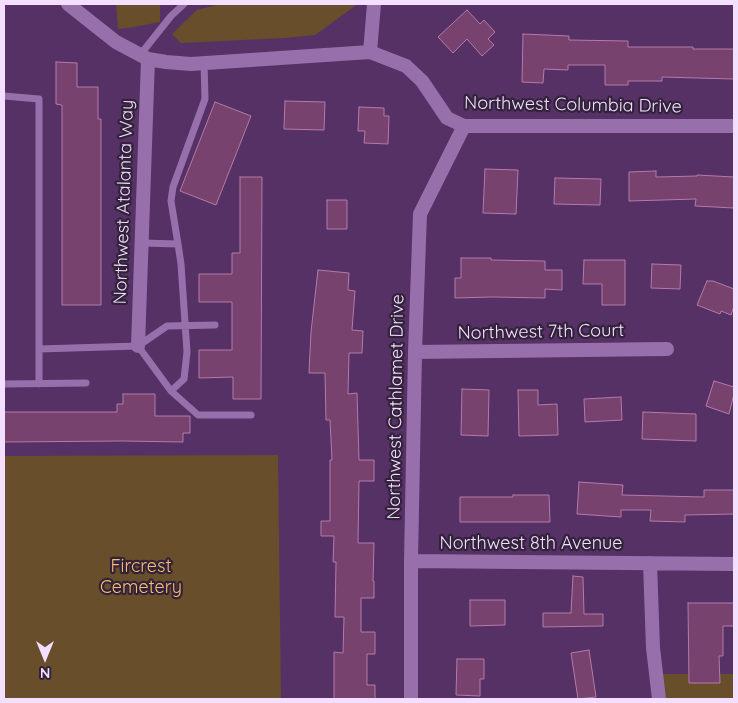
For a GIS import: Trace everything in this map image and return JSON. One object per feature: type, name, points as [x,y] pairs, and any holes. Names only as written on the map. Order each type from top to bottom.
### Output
[{"type":"street","name":"Northwest Columbia Drive","points":[[68,4],[116,42],[144,57],[175,63],[191,64],[370,52],[406,66],[422,81],[446,118],[464,126],[734,126]]},
{"type":"street","points":[[370,52],[374,4]]},
{"type":"street","name":"Northwest Atalanta Way","points":[[138,346],[142,243],[144,57]]},
{"type":"street","name":"Northwest Cathlamet Drive","points":[[411,699],[411,561],[420,214],[464,126]]},
{"type":"street","name":"Northwest 7th Court","points":[[415,352],[667,349]]},
{"type":"street","name":"Northwest 8th Avenue","points":[[411,561],[734,564]]},
{"type":"street","points":[[650,563],[652,648],[659,699]]},
{"type":"lane","points":[[144,57],[171,16],[184,4]]},
{"type":"lane","points":[[171,391],[184,379],[187,352],[181,264],[171,201],[173,187],[205,99],[204,63]]},
{"type":"lane","points":[[4,96],[39,99],[39,384]]},
{"type":"lane","points":[[142,243],[178,244]]},
{"type":"lane","points":[[39,349],[138,346],[167,326],[216,325]]},
{"type":"lane","points":[[138,346],[171,391],[198,415],[251,415]]},
{"type":"lane","points":[[4,384],[86,383]]},
{"type":"green space","points":[[116,4],[160,5],[160,22],[118,29]]},
{"type":"green space","points":[[220,4],[356,4],[315,35],[181,43],[172,34],[197,10]]},
{"type":"green space","name":"Fircrest Cemetery","points":[[278,455],[281,699],[4,699],[4,456]]},
{"type":"green space","points":[[655,674],[734,674],[734,699],[659,699]]},
{"type":"building","points":[[467,10],[480,24],[484,20],[495,32],[488,39],[494,45],[482,56],[467,39],[453,53],[438,37]]},
{"type":"building","points":[[523,34],[569,36],[569,40],[628,41],[628,47],[734,49],[734,79],[662,77],[662,81],[628,81],[628,85],[605,85],[605,65],[568,65],[568,70],[544,69],[543,83],[522,82]]},
{"type":"building","points":[[56,62],[77,63],[77,87],[98,87],[98,119],[101,119],[101,305],[62,305],[62,105],[56,104]]},
{"type":"building","points":[[285,101],[325,102],[324,130],[284,129]]},
{"type":"building","points":[[215,102],[251,116],[216,205],[180,191]]},
{"type":"building","points":[[359,107],[384,108],[384,116],[389,116],[388,144],[364,143],[365,131],[358,131]]},
{"type":"building","points":[[485,169],[518,170],[516,214],[483,213]]},
{"type":"building","points":[[656,171],[656,177],[697,175],[734,177],[734,208],[695,206],[696,199],[629,201],[629,172]]},
{"type":"building","points":[[240,177],[262,177],[261,399],[233,399],[233,377],[199,378],[199,350],[232,350],[232,302],[199,302],[199,274],[232,274],[232,253],[240,253]]},
{"type":"building","points":[[555,178],[601,179],[600,205],[554,204]]},
{"type":"building","points":[[327,200],[347,200],[347,229],[327,229]]},
{"type":"building","points":[[461,258],[545,261],[545,270],[562,270],[562,290],[545,289],[545,298],[455,298],[455,278],[461,278]]},
{"type":"building","points":[[584,260],[625,260],[625,305],[602,305],[602,284],[583,284]]},
{"type":"building","points":[[652,264],[681,265],[680,289],[651,288]]},
{"type":"building","points":[[318,270],[349,273],[348,290],[355,291],[352,330],[363,331],[362,353],[349,353],[348,394],[357,393],[359,460],[374,460],[374,481],[359,481],[358,543],[374,543],[374,598],[361,598],[361,632],[375,632],[375,654],[367,654],[367,685],[375,685],[375,699],[334,699],[334,652],[343,653],[344,617],[335,617],[336,562],[333,562],[334,536],[321,536],[321,521],[330,521],[330,460],[332,460],[330,420],[326,420],[325,373],[309,373],[311,332]]},
{"type":"building","points":[[707,281],[713,281],[734,289],[734,306],[731,315],[721,311],[720,314],[697,305]]},
{"type":"building","points":[[714,381],[734,387],[729,414],[706,406]]},
{"type":"building","points":[[462,389],[489,390],[488,436],[461,435]]},
{"type":"building","points":[[518,390],[538,390],[538,405],[557,404],[558,435],[519,436]]},
{"type":"building","points":[[123,394],[155,394],[155,416],[190,416],[190,433],[183,433],[183,442],[4,442],[4,412],[117,412],[117,404],[123,404]]},
{"type":"building","points":[[621,397],[622,420],[585,422],[584,399]]},
{"type":"building","points":[[643,412],[696,414],[696,441],[642,439]]},
{"type":"building","points":[[579,482],[623,485],[622,495],[704,497],[704,490],[734,490],[734,514],[685,515],[685,522],[650,521],[651,510],[621,510],[621,517],[577,514]]},
{"type":"building","points":[[513,495],[549,495],[550,522],[460,522],[460,497],[513,497]]},
{"type":"building","points":[[573,576],[583,577],[584,614],[603,614],[603,626],[543,627],[543,613],[571,613]]},
{"type":"building","points":[[470,600],[505,600],[505,625],[470,626]]},
{"type":"building","points":[[688,603],[734,603],[734,626],[723,626],[723,656],[719,656],[720,683],[689,683]]},
{"type":"building","points":[[589,650],[596,697],[578,699],[571,653]]},
{"type":"building","points":[[457,659],[484,659],[484,679],[480,679],[480,696],[456,695]]}]
